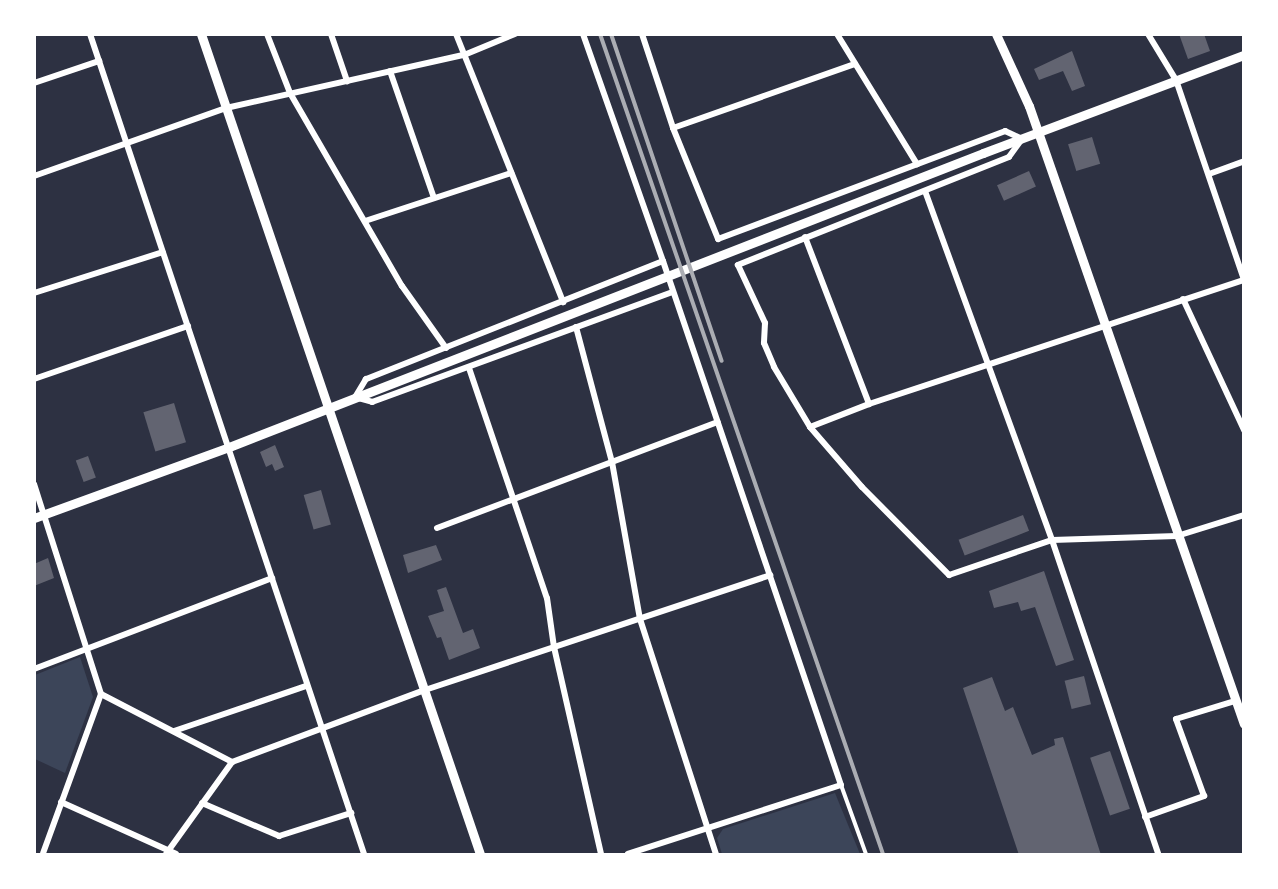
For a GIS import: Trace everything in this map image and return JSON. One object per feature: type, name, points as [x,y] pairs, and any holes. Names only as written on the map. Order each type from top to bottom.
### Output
[{"type":"street","points":[[90,34],[364,855]]},
{"type":"street","points":[[201,34],[480,855]]},
{"type":"street","points":[[267,34],[290,93],[402,286],[446,348]]},
{"type":"street","points":[[331,34],[347,81]]},
{"type":"street","points":[[456,34],[563,302]]},
{"type":"street","points":[[34,176],[225,108],[464,55],[515,34]]},
{"type":"street","points":[[583,34],[663,261],[841,786],[628,855]]},
{"type":"street","points":[[642,34],[673,128],[718,239],[1005,131],[1022,139]]},
{"type":"street","points":[[837,34],[916,164]]},
{"type":"street","points":[[996,34],[1029,106],[1244,724]]},
{"type":"street","points":[[810,427],[869,404],[1244,280],[1176,80],[1148,34]]},
{"type":"street","points":[[34,518],[229,447],[982,153],[1039,134],[1244,55]]},
{"type":"street","points":[[34,83],[99,61]]},
{"type":"street","points":[[673,128],[855,64]]},
{"type":"street","points":[[390,71],[434,198]]},
{"type":"street","points":[[1022,139],[1009,157],[738,265],[765,323],[764,343],[774,367],[810,427],[862,487],[949,575],[1052,540],[1177,536],[1244,514]]},
{"type":"street","points":[[1209,174],[1244,161]]},
{"type":"street","points":[[365,221],[511,173]]},
{"type":"street","points":[[925,191],[1052,540],[1158,855]]},
{"type":"street","points":[[805,237],[869,404]]},
{"type":"street","points":[[34,293],[163,252]]},
{"type":"street","points":[[355,397],[366,379],[663,261]]},
{"type":"street","points":[[355,397],[372,402],[672,292]]},
{"type":"street","points":[[1183,299],[1244,430]]},
{"type":"street","points":[[34,379],[188,326]]},
{"type":"street","points":[[576,327],[612,462],[640,619],[716,855]]},
{"type":"street","points":[[469,368],[547,598],[554,647],[600,855]]},
{"type":"street","points":[[437,528],[718,422]]},
{"type":"street","points":[[34,484],[101,694],[61,802],[45,854],[34,849]]},
{"type":"street","points":[[167,853],[232,762],[425,690],[770,575]]},
{"type":"street","points":[[34,669],[272,578]]},
{"type":"street","points":[[174,731],[306,686]]},
{"type":"street","points":[[101,694],[232,762]]},
{"type":"street","points":[[1145,817],[1204,796],[1176,718],[1235,701]]},
{"type":"street","points":[[61,802],[167,853],[176,855]]},
{"type":"street","points":[[202,803],[279,836],[351,813]]},
{"type":"lane","points":[[841,786],[866,855]]},
{"type":"shaded area","points":[[80,657],[93,697],[65,773],[35,759],[35,675]]},
{"type":"shaded area","points":[[835,793],[860,854],[722,854],[717,838],[723,829]]},
{"type":"building","points":[[1179,34],[1204,34],[1210,51],[1188,59]]},
{"type":"building","points":[[1072,51],[1085,86],[1072,91],[1063,71],[1039,80],[1034,69]]},
{"type":"building","points":[[1092,137],[1100,164],[1076,171],[1068,144]]},
{"type":"building","points":[[1029,171],[1036,187],[1004,201],[997,185]]},
{"type":"building","points":[[174,403],[186,442],[155,452],[143,412]]},
{"type":"building","points":[[275,445],[284,467],[275,471],[272,464],[266,467],[260,452]]},
{"type":"building","points":[[88,456],[96,478],[84,482],[76,460]]},
{"type":"building","points":[[321,490],[331,525],[314,530],[304,495]]},
{"type":"building","points":[[1023,515],[1029,531],[965,556],[959,540]]},
{"type":"building","points":[[436,545],[442,560],[408,573],[403,555]]},
{"type":"building","points":[[48,558],[54,578],[34,586],[34,564]]},
{"type":"building","points":[[1044,571],[1074,660],[1056,666],[1035,607],[1021,611],[1018,602],[994,608],[989,591]]},
{"type":"building","points":[[446,587],[463,633],[473,629],[480,648],[449,660],[441,637],[437,638],[428,616],[444,611],[437,590]]},
{"type":"building","points":[[1084,676],[1091,704],[1072,709],[1065,681]]},
{"type":"building","points":[[992,677],[1005,711],[1013,707],[1032,755],[1055,745],[1054,739],[1063,737],[1101,855],[1019,855],[963,688]]},
{"type":"building","points":[[1110,751],[1130,809],[1110,816],[1090,758]]},
{"type":"railway","points":[[600,34],[883,854]]},
{"type":"railway","points":[[611,34],[722,361]]}]
